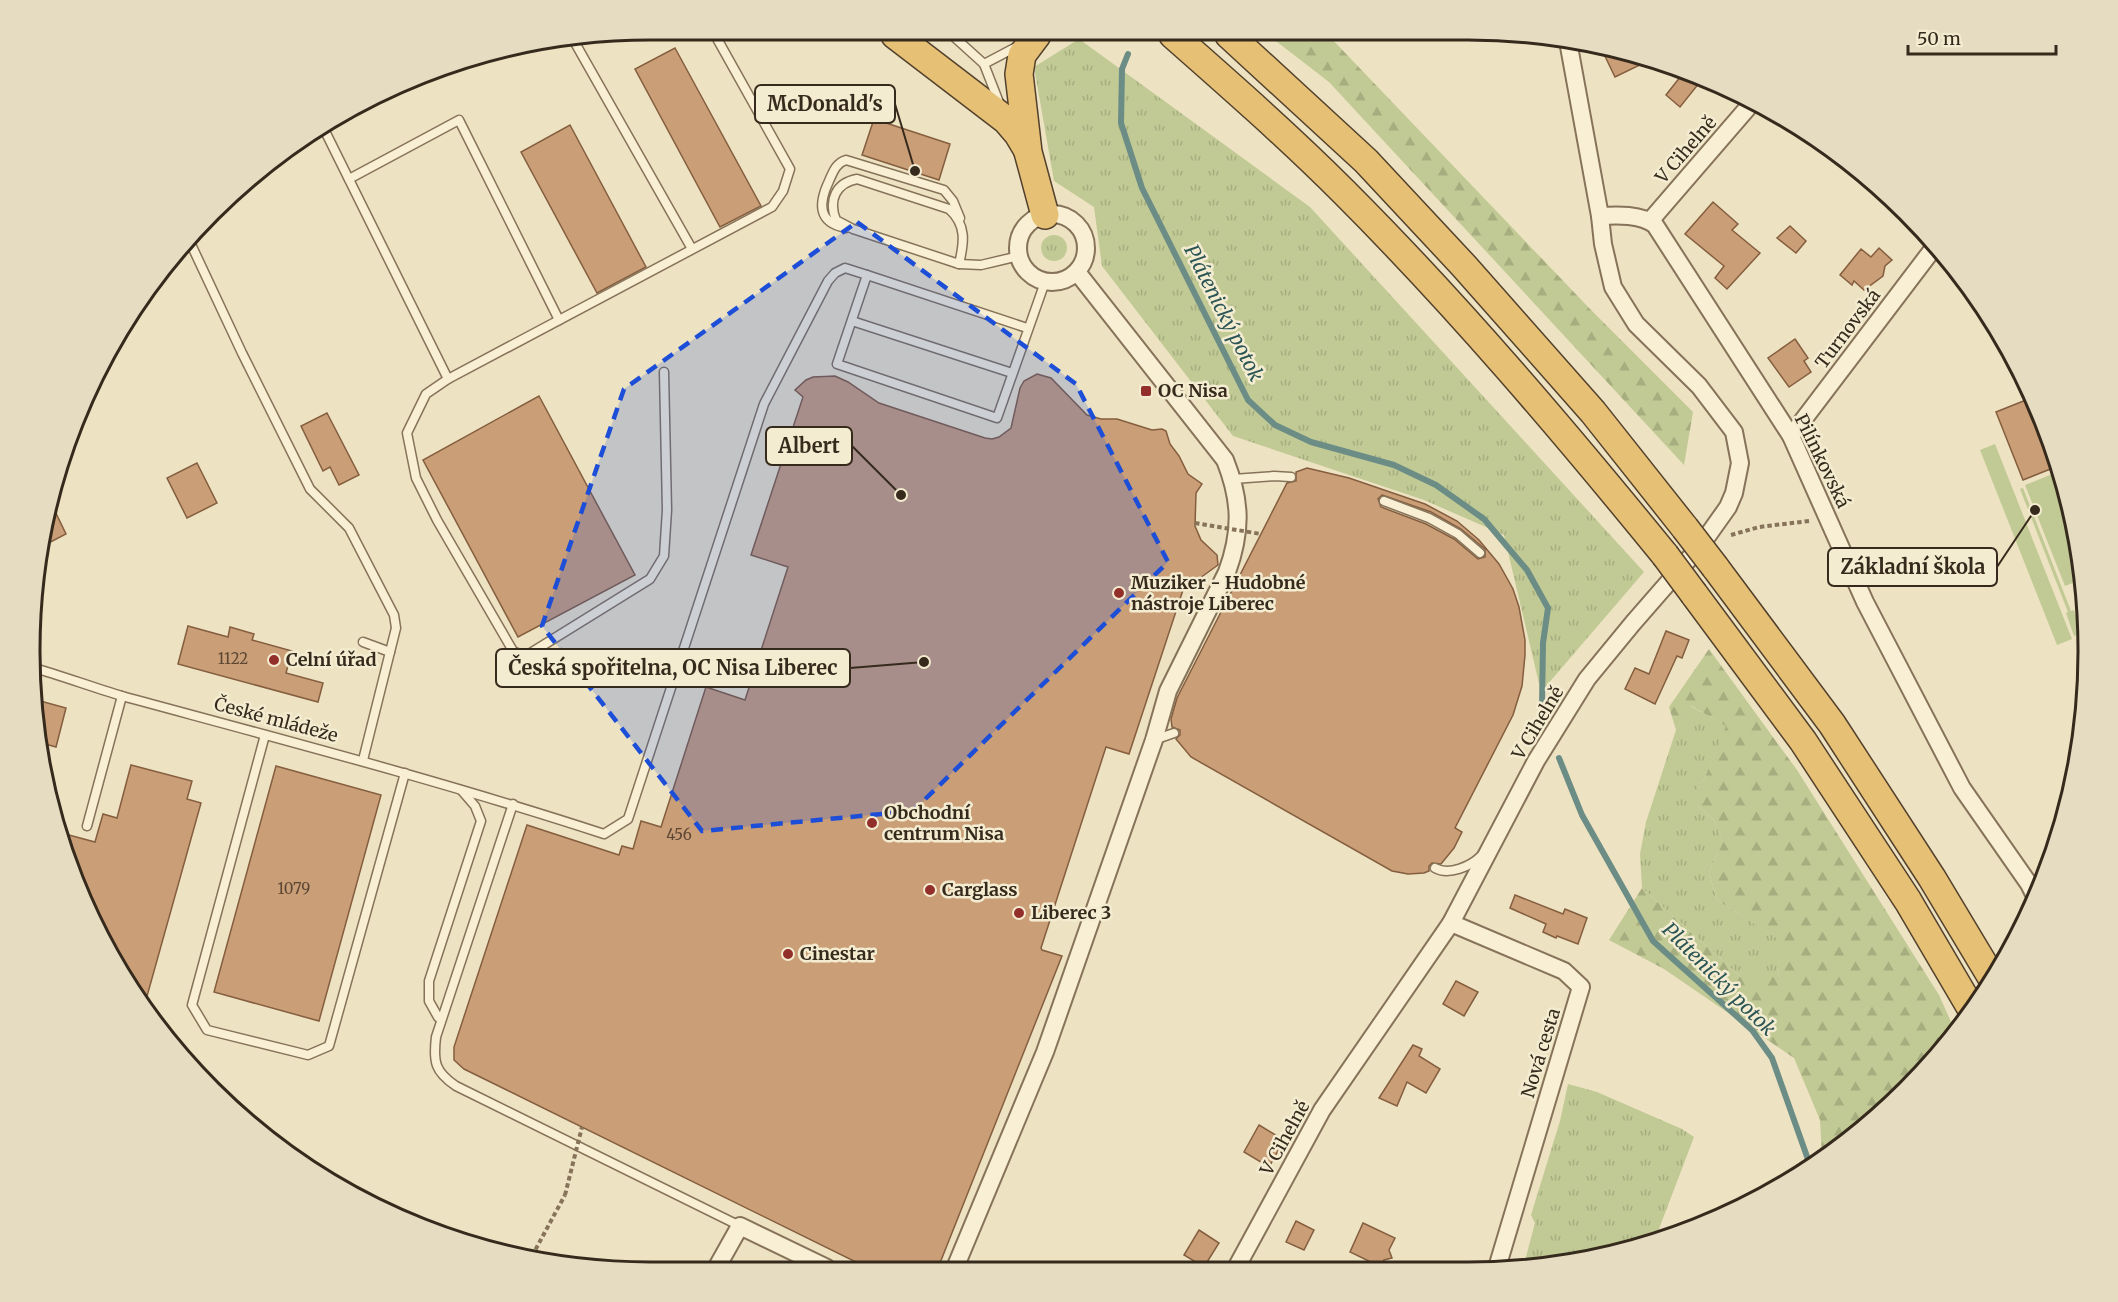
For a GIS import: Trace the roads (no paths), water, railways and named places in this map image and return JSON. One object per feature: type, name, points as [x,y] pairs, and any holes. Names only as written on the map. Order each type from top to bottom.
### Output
[{"type":"highway","points":[[902,40],[1006,120],[1018,134],[1028,152]]},
{"type":"highway","points":[[1033,40],[1022,55],[1018,74],[1028,152],[1045,215]]},
{"type":"highway","points":[[1163,40],[1230,86]]},
{"type":"highway","points":[[1179,40],[1344,192],[1566,433],[1665,555],[1803,741],[1908,902],[1967,1001]]},
{"type":"highway","points":[[1234,40],[1366,161],[1464,266],[1698,530],[1715,567],[1832,724],[1932,878],[1987,970]]},
{"type":"street","points":[[1570,49],[1600,216],[1620,215],[1650,221]]},
{"type":"street","name":"V Cihelně","points":[[1650,221],[1747,108]]},
{"type":"street","points":[[1056,214],[1066,217],[1082,231],[1086,242],[1083,263],[1068,279],[1045,282],[1028,273],[1019,256],[1018,245],[1026,226],[1045,215],[1056,214]]},
{"type":"street","name":"V Cihelně","points":[[1239,1262],[1322,1110],[1450,923],[1536,761],[1587,679],[1701,545],[1698,530],[1728,507],[1738,478],[1740,463],[1734,432],[1698,386],[1636,324],[1613,287],[1603,244],[1600,216]]},
{"type":"street","name":"Pilínkovská","points":[[1650,221],[1655,225],[1791,436],[1865,602],[1962,788],[2030,887]]},
{"type":"street","name":"Turnovská","points":[[1791,436],[1930,253]]},
{"type":"street","points":[[958,1262],[1045,1052],[1154,740],[1168,691],[1227,572],[1234,552],[1239,524],[1238,500],[1225,460],[1077,272]]},
{"type":"street","name":"Nová cesta","points":[[1450,923],[1564,971],[1581,987],[1499,1260]]},
{"type":"street","points":[[720,1262],[740,1226],[815,1262]]},
{"type":"lane","points":[[664,372],[667,510],[664,556],[650,579],[529,654],[521,655],[513,651],[437,520],[416,478],[407,433],[426,394],[448,379],[772,207],[783,191],[790,169],[718,40]]},
{"type":"lane","points":[[958,40],[984,64],[1006,120]]},
{"type":"lane","points":[[984,64],[1028,40]]},
{"type":"lane","points":[[577,45],[692,249]]},
{"type":"lane","points":[[349,179],[459,120],[559,320]]},
{"type":"lane","points":[[327,134],[448,379]]},
{"type":"lane","points":[[853,229],[833,226],[822,208],[824,192],[833,171],[838,164],[846,160],[944,190],[957,207],[962,226],[964,239],[959,264]]},
{"type":"lane","points":[[962,226],[950,209],[857,179],[849,180],[837,190],[832,205],[836,220],[853,229],[959,264],[981,265],[1019,256]]},
{"type":"lane","points":[[193,247],[310,489],[349,528],[394,615],[396,628],[363,760]]},
{"type":"lane","name":"České mládeže","points":[[41,670],[122,696],[363,760],[513,804],[604,834],[628,819],[764,404],[828,281],[835,273],[846,268],[867,275]]},
{"type":"lane","points":[[1027,328],[867,275],[837,364],[997,418],[1045,282]]},
{"type":"lane","points":[[852,321],[1012,373]]},
{"type":"lane","points":[[1233,479],[1291,477]]},
{"type":"lane","points":[[1384,501],[1429,519],[1458,534],[1480,554]]},
{"type":"lane","points":[[363,642],[390,652]]},
{"type":"lane","points":[[87,826],[122,696]]},
{"type":"lane","points":[[1154,740],[1173,733]]},
{"type":"lane","points":[[265,735],[192,1005],[207,1030],[308,1055],[329,1046],[405,773]]},
{"type":"lane","points":[[438,1017],[429,1001],[429,981],[481,821],[471,800],[460,789]]},
{"type":"lane","points":[[513,804],[436,1037],[434,1050],[437,1067],[443,1077],[456,1086],[740,1226]]},
{"type":"lane","points":[[1435,868],[1441,871],[1451,871],[1467,865],[1477,860],[1492,845]]},
{"type":"waterway","name":"Plátenický potok","points":[[1128,54],[1122,69],[1121,123],[1142,188],[1248,400],[1275,425],[1311,442],[1394,465],[1436,485],[1484,519],[1527,570],[1548,608],[1543,643],[1542,706],[1545,717]]},
{"type":"waterway","name":"Plátenický potok","points":[[1559,758],[1582,815],[1653,941],[1752,1030],[1772,1058],[1807,1158]]},
{"type":"place","name":"McDonald's","points":[[915,171]]},
{"type":"place","name":"OC Nisa","points":[[1146,391]]},
{"type":"place","name":"Albert","points":[[901,495]]},
{"type":"place","name":"Základní škola","points":[[2035,510]]},
{"type":"place","name":"Muziker - Hudobné nástroje Liberec","points":[[1119,593]]},
{"type":"place","name":"Celní úřad","points":[[274,660]]},
{"type":"place","name":"Česká spořitelna, OC Nisa Liberec","points":[[924,662]]},
{"type":"place","name":"Obchodní centrum Nisa","points":[[872,823]]},
{"type":"place","name":"Carglass","points":[[930,890]]},
{"type":"place","name":"Liberec 3","points":[[1019,913]]},
{"type":"place","name":"Cinestar","points":[[788,954]]}]
